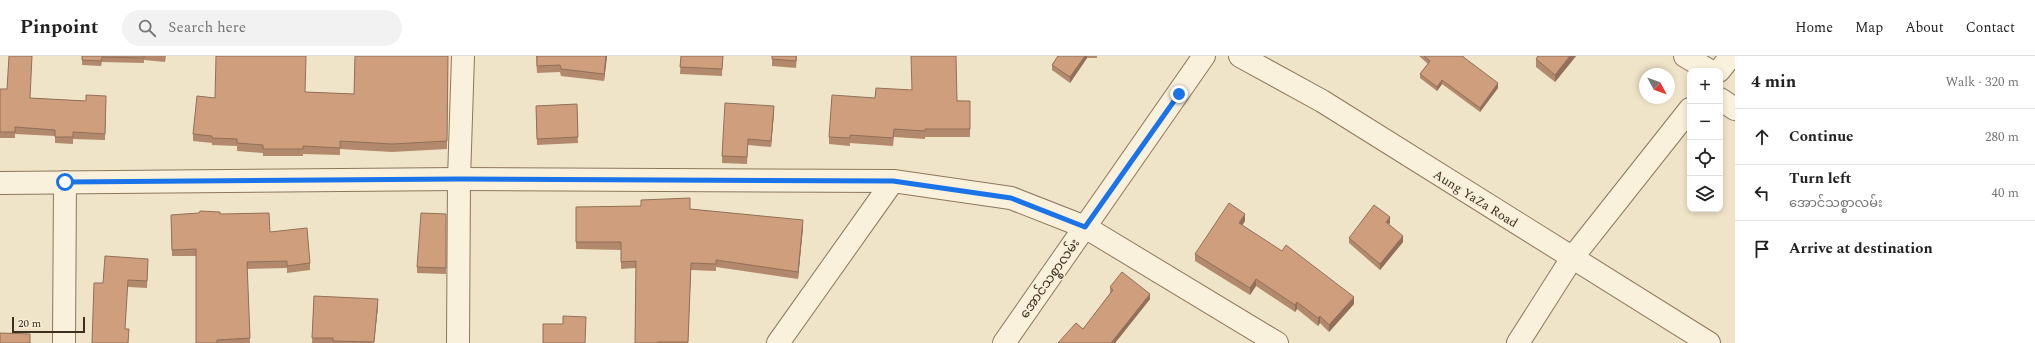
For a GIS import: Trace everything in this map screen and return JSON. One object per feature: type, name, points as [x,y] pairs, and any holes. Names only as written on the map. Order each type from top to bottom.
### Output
[{"type":"street","points":[[458,343],[459,179],[464,56]]},
{"type":"street","name":"အောင်သစ္စာလမ်း","points":[[1004,343],[1204,56]]},
{"type":"street","name":"Aung YaZa Road","points":[[1240,56],[1322,101],[1709,343]]},
{"type":"street","points":[[1685,56],[1705,68]]},
{"type":"street","points":[[1721,68],[1731,56]]},
{"type":"street","points":[[1723,102],[1735,109]]},
{"type":"street","points":[[1518,343],[1572,258],[1687,113]]},
{"type":"street","points":[[0,183],[459,179],[893,181],[1011,198],[1085,227],[1269,341]]},
{"type":"street","points":[[778,343],[893,181]]},
{"type":"street","points":[[64,343],[65,182]]},
{"type":"building","points":[[9,56],[32,56],[30,98],[86,101],[86,95],[106,96],[105,134],[73,132],[73,137],[55,137],[55,130],[15,127],[15,132],[0,132],[0,89],[7,89]]},
{"type":"building","points":[[82,56],[144,56],[144,58],[102,57],[101,61],[82,60]]},
{"type":"building","points":[[216,56],[306,56],[305,92],[354,94],[355,56],[448,56],[447,141],[392,144],[340,141],[340,148],[303,146],[303,149],[263,149],[263,145],[237,143],[237,139],[212,138],[212,136],[193,134],[197,96],[215,98]]},
{"type":"building","points":[[537,56],[606,56],[604,74],[561,69],[560,65],[537,66]]},
{"type":"building","points":[[681,56],[723,56],[722,69],[680,67]]},
{"type":"building","points":[[772,56],[796,56],[796,61],[772,59]]},
{"type":"building","points":[[911,56],[956,56],[957,101],[970,101],[970,129],[925,129],[925,131],[894,129],[893,138],[850,135],[850,138],[829,137],[832,95],[875,98],[876,88],[912,90]]},
{"type":"building","points":[[1058,56],[1085,56],[1070,77],[1052,65]]},
{"type":"building","points":[[1424,56],[1462,56],[1498,83],[1480,108],[1442,80],[1437,87],[1420,74],[1430,61]]},
{"type":"building","points":[[1538,56],[1570,56],[1555,75],[1536,59]]},
{"type":"building","points":[[725,103],[774,106],[771,141],[748,139],[747,157],[722,156]]},
{"type":"building","points":[[577,104],[578,137],[537,139],[536,106]]},
{"type":"building","points":[[690,198],[690,209],[803,220],[798,272],[716,260],[716,264],[691,263],[688,342],[635,343],[636,261],[621,262],[621,242],[576,242],[576,207],[641,206],[641,200]]},
{"type":"building","points":[[1229,203],[1245,214],[1239,223],[1282,251],[1286,245],[1354,297],[1329,325],[1320,316],[1318,318],[1297,302],[1295,305],[1256,279],[1250,288],[1195,254]]},
{"type":"building","points":[[1374,205],[1390,217],[1386,222],[1403,236],[1380,264],[1349,238]]},
{"type":"building","points":[[200,211],[220,212],[220,214],[269,213],[270,232],[307,228],[310,263],[287,266],[287,261],[247,262],[250,338],[217,340],[217,343],[196,343],[196,249],[172,250],[171,215],[199,213]]},
{"type":"building","points":[[421,213],[446,214],[446,268],[417,267]]},
{"type":"building","points":[[105,256],[148,259],[147,281],[128,280],[125,329],[129,329],[128,343],[92,343],[94,283],[103,283]]},
{"type":"building","points":[[1122,272],[1150,294],[1111,343],[1058,343],[1076,323],[1083,329],[1113,290],[1110,287]]},
{"type":"building","points":[[314,296],[378,299],[374,342],[333,341],[333,338],[312,338]]},
{"type":"building","points":[[563,316],[586,317],[585,343],[543,343],[543,324],[563,324]]},
{"type":"building","points":[[0,333],[30,334],[30,343],[0,343]]},
{"type":"route","points":[[65,182],[459,179],[893,181],[1011,198],[1085,227],[1179,94]]}]
